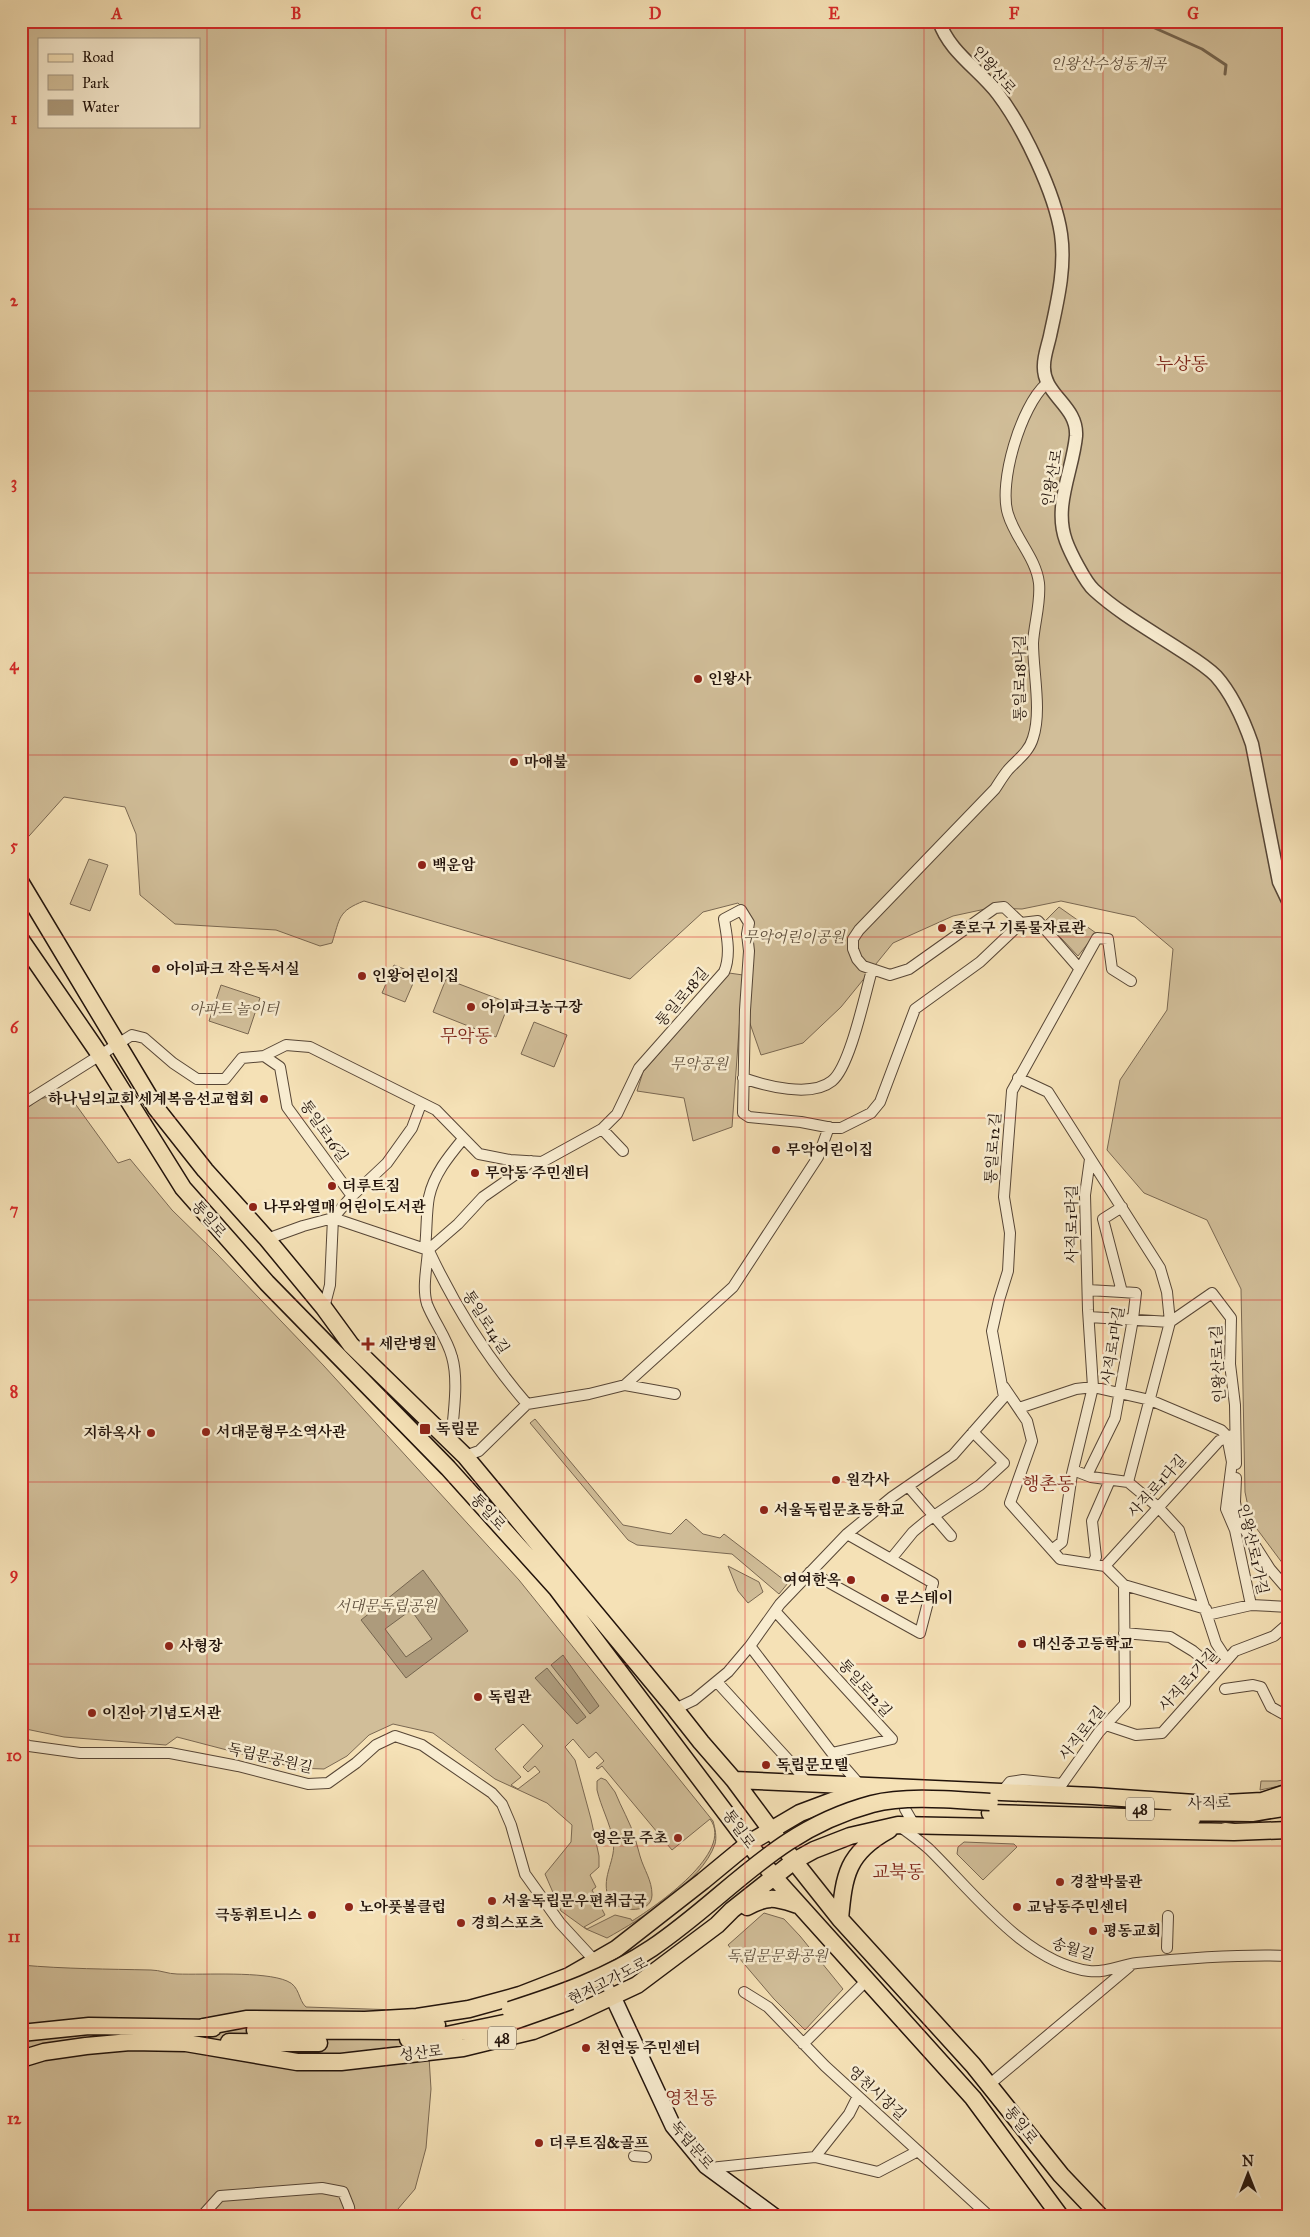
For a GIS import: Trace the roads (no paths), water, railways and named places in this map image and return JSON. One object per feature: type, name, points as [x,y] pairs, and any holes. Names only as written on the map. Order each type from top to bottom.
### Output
[{"type":"main road","name":"통일로","points":[[21,883],[119,1043],[156,1108],[228,1198],[267,1240],[324,1308],[351,1346],[465,1456],[734,1780],[840,1919],[990,2084],[1061,2175],[1100,2216]]},
{"type":"main road","name":"통일로","points":[[23,947],[100,1054],[183,1188],[267,1283],[448,1468],[557,1589],[733,1820],[774,1877],[973,2098],[1060,2216]]},
{"type":"main road","points":[[448,1468],[465,1456]]},
{"type":"main road","points":[[734,1780],[913,1788],[996,1799],[1093,1796],[1196,1803]]},
{"type":"main road","points":[[204,2028],[246,2019],[365,2020],[417,2017],[468,2009],[520,1995],[569,1976],[616,1948],[703,1881],[749,1842],[800,1813],[846,1798],[913,1788]]},
{"type":"main road","name":"사직로","points":[[1134,1812],[1196,1803],[1262,1801],[1289,1792]]},
{"type":"main road","points":[[846,1798],[836,1805],[830,1824],[841,1836],[850,1836]]},
{"type":"main road","name":"사직로","points":[[996,1799],[1227,1820],[1272,1818],[1289,1815]]},
{"type":"main road","name":"현저고가도로","points":[[186,2043],[359,2043],[432,2038],[512,2015],[622,1967],[678,1929],[783,1843],[824,1821],[874,1803],[996,1799]]},
{"type":"main road","name":"사직로","points":[[1134,1812],[1252,1813],[1289,1807]]},
{"type":"main road","name":"사직로","points":[[1134,1812],[1234,1832],[1285,1831]]},
{"type":"main road","points":[[732,1856],[740,1834],[733,1820]]},
{"type":"main road","points":[[840,1919],[844,1882],[857,1854],[875,1838],[898,1825]]},
{"type":"main road","name":"성산로","points":[[21,2059],[44,2052],[130,2042],[186,2043],[297,2062],[341,2062],[463,2048],[533,2031],[637,1985],[717,1925],[794,1861],[814,1850],[850,1836],[898,1825],[1234,1832]]},
{"type":"main road","points":[[703,1881],[708,1883],[717,1894],[722,1911],[717,1925]]},
{"type":"main road","points":[[717,1925],[764,1898],[776,1898],[798,1905]]},
{"type":"main road","name":"독립문로","points":[[613,1997],[673,2126],[710,2168],[774,2216]]},
{"type":"main road","name":"현저고가도로","points":[[204,2028],[288,2031],[396,2031],[512,2015]]},
{"type":"main road","name":"48","points":[[21,2032],[89,2026],[204,2028]]},
{"type":"main road","points":[[973,2098],[990,2084]]},
{"type":"street","name":"인왕산로","points":[[939,21],[943,33],[952,45],[998,94],[1025,140],[1050,194],[1061,233],[1063,255],[1060,289],[1044,366],[1046,384],[1070,410],[1076,423],[1076,437],[1067,472],[1061,514],[1066,541],[1092,588],[1119,610],[1196,659],[1217,677],[1229,695],[1252,744],[1279,882],[1289,903]]},
{"type":"street","name":"통일로18나길","points":[[872,970],[863,966],[853,949],[853,939],[859,930],[995,789],[1008,770],[1022,758],[1033,738],[1036,713],[1033,641],[1039,583],[1008,515],[1004,497],[1016,437],[1031,404],[1039,390],[1046,384]]},
{"type":"street","points":[[743,1078],[767,1087],[793,1090],[817,1087],[831,1082],[837,1075],[851,1046],[872,970],[890,975],[910,969],[995,908],[1004,907],[1021,923],[1038,921],[1079,968]]},
{"type":"street","name":"통일로18길","points":[[100,1054],[132,1036],[144,1038],[172,1063],[197,1079],[224,1079],[242,1058],[264,1056],[286,1046],[310,1047],[436,1110],[479,1154],[510,1160],[542,1162],[602,1130],[617,1114],[638,1068],[724,972],[727,965],[728,944],[724,919],[741,910],[749,923],[743,1113],[749,1117],[842,1128],[855,1123],[871,1113],[880,1102],[915,1009],[980,962],[1021,923]]},
{"type":"street","name":"통일로12길","points":[[676,1709],[694,1700],[717,1682],[750,1646],[775,1611],[847,1534],[908,1486],[953,1454],[1004,1397],[992,1332],[1008,1271],[1010,1233],[1004,1197],[1012,1091],[1074,984],[1079,968],[1097,938],[1108,939],[1112,969],[1131,981]]},
{"type":"street","points":[[21,1106],[100,1054]]},
{"type":"street","name":"통일로16길","points":[[264,1056],[280,1067],[287,1107],[352,1196]]},
{"type":"street","points":[[1018,1078],[1048,1092],[1160,1268],[1167,1292],[1170,1322],[1128,1482]]},
{"type":"street","points":[[324,1308],[330,1285],[333,1218],[352,1196],[387,1163],[412,1128],[421,1104]]},
{"type":"street","points":[[625,1385],[732,1287],[818,1156],[829,1127]]},
{"type":"street","points":[[602,1130],[623,1151]]},
{"type":"street","name":"통일로14길","points":[[451,1442],[454,1365],[447,1344],[427,1304],[425,1294],[429,1197],[445,1161],[463,1139]]},
{"type":"street","name":"사직로1라길","points":[[1052,1550],[1062,1542],[1073,1470],[1093,1387],[1085,1195],[1090,1159]]},
{"type":"street","points":[[267,1240],[303,1226],[333,1218],[427,1249],[458,1224],[483,1197],[519,1172],[531,1161]]},
{"type":"street","name":"사직로1마길","points":[[1087,1475],[1115,1418],[1133,1319],[1136,1293],[1122,1292],[1103,1219],[1122,1207]]},
{"type":"street","name":"통일로14길","points":[[427,1249],[446,1288],[481,1344],[504,1378],[527,1404]]},
{"type":"street","points":[[1088,1290],[1122,1292]]},
{"type":"street","name":"인왕산로1길","points":[[1170,1322],[1212,1293],[1231,1318],[1231,1435],[1235,1502],[1238,1519],[1270,1569],[1289,1591]]},
{"type":"street","points":[[1089,1317],[1170,1322]]},
{"type":"street","points":[[1002,1384],[1027,1421],[1032,1441],[1010,1503],[1060,1559],[1105,1566],[1124,1585],[1207,1612]]},
{"type":"street","points":[[465,1456],[479,1451],[527,1404],[589,1394],[625,1385],[675,1394]]},
{"type":"street","points":[[1019,1408],[1069,1391],[1093,1387],[1150,1400],[1231,1435]]},
{"type":"street","points":[[891,1559],[913,1532],[980,1485],[1004,1462],[973,1432]]},
{"type":"street","name":"사직로1다길","points":[[1105,1566],[1219,1440],[1231,1435]]},
{"type":"street","name":"인왕산로1가길","points":[[1231,1435],[1232,1462],[1226,1509],[1236,1530],[1251,1605]]},
{"type":"street","points":[[1073,1470],[1087,1475],[1128,1482],[1158,1507],[1179,1530],[1216,1643],[1227,1660]]},
{"type":"street","points":[[1092,1564],[1096,1557],[1092,1522],[1110,1480]]},
{"type":"street","points":[[908,1486],[950,1536]]},
{"type":"street","points":[[810,1572],[920,1633],[934,1583],[847,1534]]},
{"type":"street","name":"사직로1길","points":[[996,1799],[1010,1782],[1023,1780],[1062,1784],[1106,1725],[1125,1704],[1124,1585]]},
{"type":"street","name":"인왕산로1가길","points":[[1207,1612],[1251,1605],[1289,1607]]},
{"type":"street","name":"통일로12길","points":[[775,1611],[892,1739],[832,1753]]},
{"type":"street","name":"사직로1가길","points":[[1106,1725],[1136,1736],[1162,1733],[1235,1651],[1274,1636],[1289,1623]]},
{"type":"street","points":[[1124,1633],[1170,1636],[1193,1651],[1217,1671]]},
{"type":"street","points":[[750,1646],[832,1753],[860,1785]]},
{"type":"street","points":[[717,1682],[808,1784]]},
{"type":"street","points":[[1225,1689],[1253,1685],[1262,1687],[1271,1707],[1289,1717]]},
{"type":"street","name":"독립문공원길","points":[[21,1742],[29,1746],[80,1753],[170,1753],[238,1766],[308,1784],[328,1783],[356,1763],[376,1745],[395,1736],[422,1745],[492,1793],[502,1804],[511,1824],[525,1874],[560,1923],[595,1961]]},
{"type":"street","points":[[913,1788],[905,1797],[906,1809],[927,1847]]},
{"type":"street","name":"송월길","points":[[898,1825],[927,1847],[1021,1940],[1044,1956],[1087,1971],[1104,1972],[1132,1964],[1220,1957],[1289,1956]]},
{"type":"street","points":[[1167,1948],[1168,1916]]},
{"type":"street","points":[[595,1961],[613,1997]]},
{"type":"street","points":[[990,2084],[1132,1964]]},
{"type":"street","points":[[803,2044],[866,1981]]},
{"type":"street","name":"영천시장길","points":[[744,1992],[768,2008],[803,2044],[918,2151],[978,2212],[990,2216]]},
{"type":"street","points":[[815,2157],[848,2114],[858,2096]]},
{"type":"street","points":[[710,2168],[815,2157],[878,2172],[918,2151]]},
{"type":"street","points":[[634,2156],[646,2157]]},
{"type":"street","points":[[202,2216],[220,2196],[322,2188],[343,2192],[350,2207],[350,2216]]},
{"type":"water","points":[[423,1570],[468,1631],[406,1678],[361,1620]],"holes":[[[411,1610],[432,1639],[406,1657],[385,1629]]]},
{"type":"water","points":[[563,1655],[599,1706],[590,1714],[551,1665]]},
{"type":"water","points":[[547,1668],[586,1717],[577,1724],[535,1678]]},
{"type":"waterway","points":[[1139,21],[1202,49],[1226,65],[1225,74]]},
{"type":"place","name":"인왕사","points":[[698,679]]},
{"type":"place","name":"마애불","points":[[514,762]]},
{"type":"place","name":"백운암","points":[[422,865]]},
{"type":"place","name":"종로구 기록물자료관","points":[[942,928]]},
{"type":"place","name":"아이파크 작은독서실","points":[[156,969]]},
{"type":"place","name":"인왕어린이집","points":[[362,976]]},
{"type":"place","name":"아이파크농구장","points":[[471,1007]]},
{"type":"place","name":"하나님의교회 세계복음선교협회","points":[[264,1099]]},
{"type":"place","name":"무악어린이집","points":[[776,1150]]},
{"type":"place","name":"무악동 주민센터","points":[[475,1173]]},
{"type":"place","name":"더루트짐","points":[[332,1186]]},
{"type":"place","name":"나무와열매 어린이도서관","points":[[253,1207]]},
{"type":"place","name":"세란병원","points":[[368,1344]]},
{"type":"place","name":"독립문","points":[[425,1429]]},
{"type":"place","name":"서대문형무소역사관","points":[[206,1432]]},
{"type":"place","name":"지하옥사","points":[[151,1433]]},
{"type":"place","name":"원각사","points":[[836,1480]]},
{"type":"place","name":"서울독립문초등학교","points":[[764,1510]]},
{"type":"place","name":"여여한옥","points":[[851,1580]]},
{"type":"place","name":"문스테이","points":[[885,1598]]},
{"type":"place","name":"대신중고등학교","points":[[1022,1644]]},
{"type":"place","name":"사형장","points":[[169,1646]]},
{"type":"place","name":"독립관","points":[[478,1697]]},
{"type":"place","name":"이진아 기념도서관","points":[[92,1713]]},
{"type":"place","name":"독립문모텔","points":[[766,1765]]},
{"type":"place","name":"영은문 주초","points":[[678,1838]]},
{"type":"place","name":"경찰박물관","points":[[1060,1882]]},
{"type":"place","name":"서울독립문우편취급국","points":[[492,1901]]},
{"type":"place","name":"노아풋볼클럽","points":[[349,1907]]},
{"type":"place","name":"교남동주민센터","points":[[1017,1907]]},
{"type":"place","name":"극동휘트니스","points":[[312,1915]]},
{"type":"place","name":"경희스포츠","points":[[461,1923]]},
{"type":"place","name":"평동교회","points":[[1093,1931]]},
{"type":"place","name":"천연동 주민센터","points":[[586,2048]]},
{"type":"place","name":"더루트짐&골프","points":[[539,2143]]},
{"type":"district","name":"누상동","points":[[1182,364]]},
{"type":"district","name":"무악동","points":[[466,1036]]},
{"type":"district","name":"행촌동","points":[[1048,1484]]},
{"type":"district","name":"교북동","points":[[898,1872]]},
{"type":"district","name":"영천동","points":[[691,2098]]},
{"type":"park label","name":"인왕산수성동계곡","points":[[1108,64]]},
{"type":"park label","name":"무악어린이공원","points":[[794,937]]},
{"type":"park label","name":"아파트 놀이터","points":[[234,1009]]},
{"type":"park label","name":"무악공원","points":[[699,1064]]},
{"type":"park label","name":"서대문독립공원","points":[[386,1606]]},
{"type":"park label","name":"독립문문화공원","points":[[777,1956]]}]
